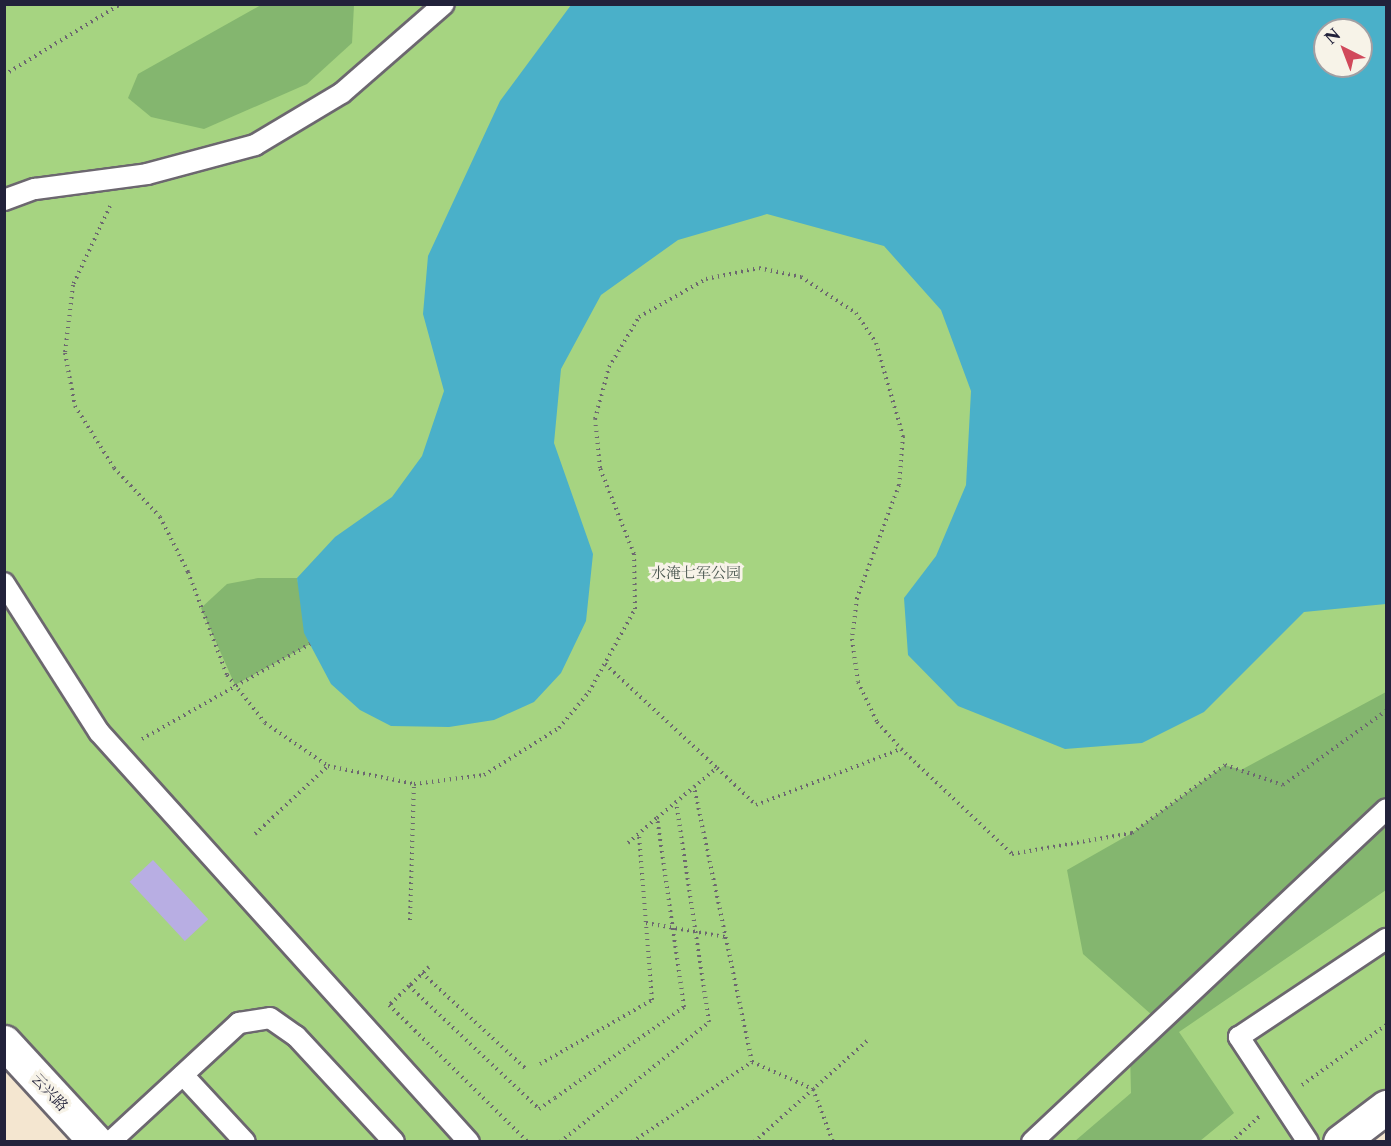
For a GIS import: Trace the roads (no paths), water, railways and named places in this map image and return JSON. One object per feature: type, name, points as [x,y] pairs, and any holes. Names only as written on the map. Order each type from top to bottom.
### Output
[{"type":"street","name":"云兴路","points":[[4,1042],[96,1142]]},
{"type":"street","points":[[1340,1142],[1386,1107]]},
{"type":"lane","points":[[4,200],[35,189],[128,176],[255,145],[342,93],[444,4]]},
{"type":"lane","points":[[4,583],[45,653],[118,753],[469,1142]]},
{"type":"lane","points":[[1032,1142],[1386,809]]},
{"type":"lane","points":[[1308,1142],[1239,1037],[1386,939]]},
{"type":"lane","points":[[110,1142],[239,1023],[270,1018],[296,1036],[394,1142]]},
{"type":"lane","points":[[183,1075],[245,1142]]},
{"type":"water","points":[[571,5],[1386,5],[1386,604],[1304,612],[1204,712],[1142,743],[1065,749],[958,706],[908,655],[904,598],[936,556],[966,485],[971,391],[941,310],[884,246],[767,214],[678,240],[601,295],[561,369],[554,443],[593,554],[586,621],[561,673],[534,702],[494,720],[449,727],[391,726],[360,710],[331,684],[304,633],[297,578],[335,537],[392,497],[422,456],[444,391],[423,314],[428,256],[500,101]]},
{"type":"park label","name":"水淹七军公园","points":[[696,573]]}]
